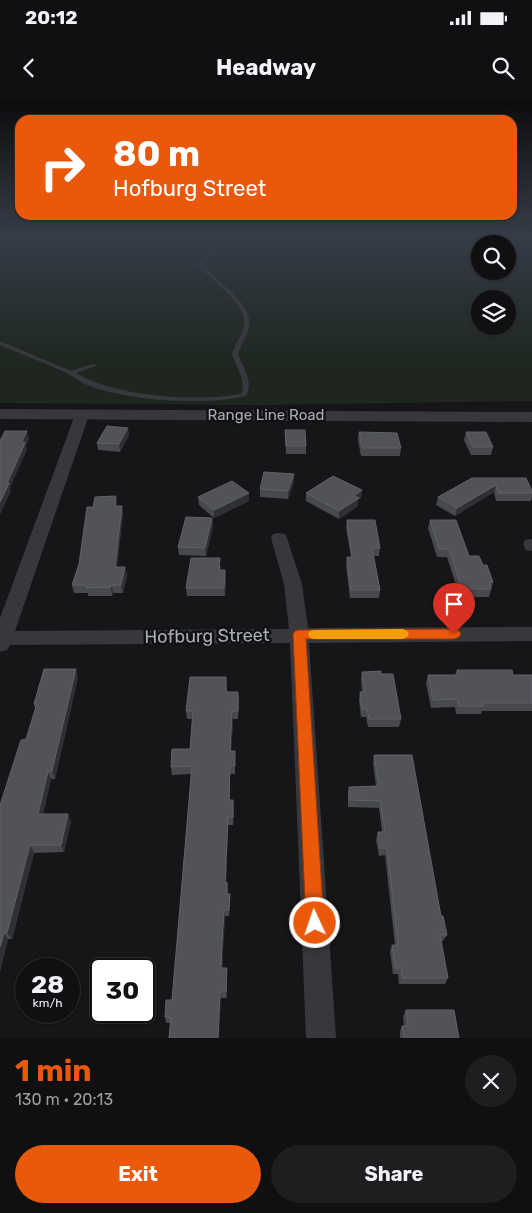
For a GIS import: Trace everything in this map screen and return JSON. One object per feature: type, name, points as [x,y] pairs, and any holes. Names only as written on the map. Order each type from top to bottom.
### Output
[{"type":"street","name":"Range Line Road","points":[[0,414],[532,417]]},
{"type":"street","points":[[1,641],[82,415]]},
{"type":"street","points":[[280,538],[293,584],[299,634],[321,1038]]},
{"type":"street","name":"Hofburg Street","points":[[1,641],[299,634],[532,634]]},
{"type":"lane","points":[[0,343],[71,373],[88,383],[159,397],[232,399],[244,395],[248,389],[248,383],[235,354],[245,329],[246,315],[244,309],[234,298],[211,279]]},
{"type":"lane","points":[[71,373],[94,365]]},
{"type":"shaded area","points":[[0,279],[532,279],[532,401],[264,405],[0,403]]},
{"type":"building","points":[[107,426],[128,428],[119,444],[97,443]]},
{"type":"building","points":[[285,430],[305,430],[306,446],[286,446]]},
{"type":"building","points":[[5,431],[27,431],[22,441],[25,443],[0,502],[0,441]]},
{"type":"building","points":[[359,432],[397,433],[401,448],[362,448]]},
{"type":"building","points":[[466,432],[486,432],[493,447],[473,447]]},
{"type":"building","points":[[264,472],[294,474],[288,491],[260,489]]},
{"type":"building","points":[[333,476],[362,490],[354,496],[359,498],[339,511],[306,493]]},
{"type":"building","points":[[472,478],[526,478],[532,493],[498,493],[496,485],[457,508],[438,497]]},
{"type":"building","points":[[232,481],[249,493],[214,510],[198,497]]},
{"type":"building","points":[[116,496],[115,506],[122,506],[115,567],[125,567],[121,585],[86,588],[87,585],[72,585],[79,564],[87,507],[93,507],[95,497]]},
{"type":"building","points":[[186,517],[212,518],[205,548],[178,547]]},
{"type":"building","points":[[347,520],[375,520],[380,548],[372,548],[380,590],[351,590],[347,557],[352,557]]},
{"type":"building","points":[[430,520],[456,520],[469,556],[479,556],[483,565],[487,565],[493,582],[489,582],[491,589],[462,589],[449,549],[439,549]]},
{"type":"building","points":[[191,558],[220,558],[219,570],[225,570],[224,588],[186,588]]},
{"type":"building","points":[[44,669],[76,669],[52,771],[48,772],[38,814],[68,814],[61,845],[30,845],[7,933],[4,933],[0,947],[0,805],[21,740],[26,739],[37,704],[34,704]]},
{"type":"building","points":[[457,670],[512,670],[513,675],[532,675],[532,703],[483,703],[484,706],[459,706],[457,699],[433,700],[428,675],[458,675]]},
{"type":"building","points":[[381,671],[381,674],[393,674],[401,719],[369,719],[367,709],[362,709],[360,692],[365,692],[362,672]]},
{"type":"building","points":[[190,677],[226,677],[226,692],[238,692],[238,711],[232,711],[230,751],[235,751],[235,766],[230,766],[229,800],[233,800],[233,817],[228,817],[225,883],[227,882],[227,894],[230,894],[229,910],[224,910],[222,941],[221,968],[227,968],[226,992],[220,992],[218,1038],[169,1038],[171,1017],[165,1017],[166,1000],[172,1000],[192,766],[171,767],[172,749],[190,749],[193,711],[186,711]]},
{"type":"building","points":[[374,755],[412,755],[441,916],[443,916],[447,935],[440,935],[448,978],[402,978],[401,968],[395,968],[392,945],[398,945],[387,848],[380,848],[378,832],[385,832],[380,801],[349,800],[349,787],[379,786]]},
{"type":"building","points":[[406,1010],[454,1010],[459,1038],[404,1038],[402,1026],[408,1026]]},
{"type":"slow traffic","points":[[314,634],[403,634]]},
{"type":"route","points":[[315,923],[299,634],[454,634]]}]
